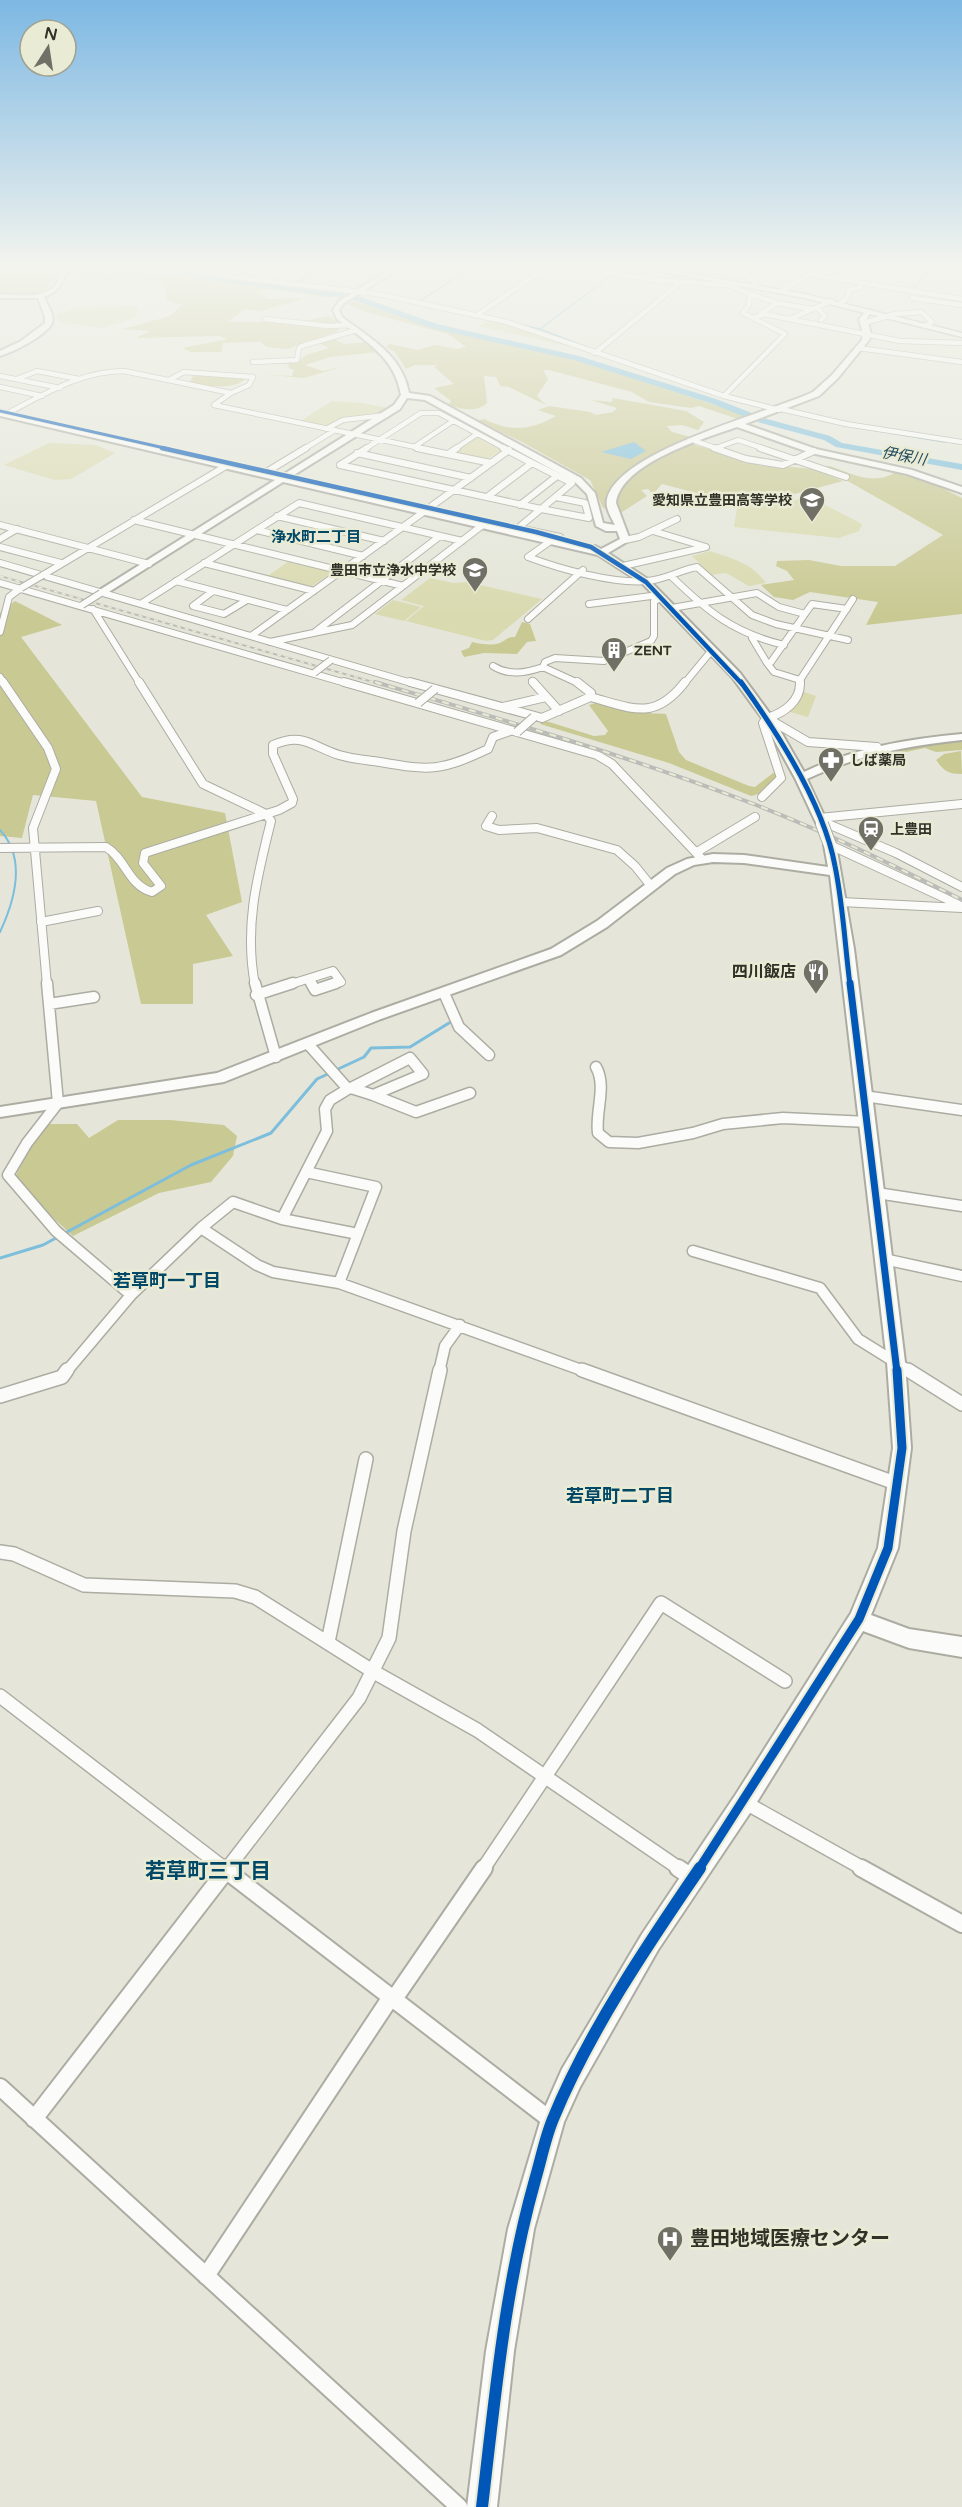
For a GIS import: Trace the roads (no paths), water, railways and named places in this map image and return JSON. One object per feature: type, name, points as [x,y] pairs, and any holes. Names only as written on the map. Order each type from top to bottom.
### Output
[{"type":"street","points":[[33,383],[60,388]]},
{"type":"street","points":[[3,412],[71,383]]},
{"type":"street","points":[[183,383],[231,393]]},
{"type":"street","points":[[250,383],[214,405],[491,463]]},
{"type":"street","points":[[82,605],[386,415],[397,407],[405,395],[402,383]]},
{"type":"street","points":[[686,383],[724,396],[778,410],[846,424],[962,442]]},
{"type":"street","points":[[724,396],[737,383]]},
{"type":"street","points":[[625,540],[612,506],[612,496],[620,484],[651,457],[778,410],[820,392],[828,383]]},
{"type":"street","points":[[0,387],[42,396]]},
{"type":"street","points":[[405,395],[428,398],[578,480],[591,493],[599,524],[606,528],[621,528]]},
{"type":"street","points":[[3,412],[226,466],[287,477],[518,528],[556,539]]},
{"type":"street","points":[[3,412],[287,477]]},
{"type":"street","points":[[518,528],[541,509],[572,484],[439,413],[421,413],[340,465],[541,509],[589,518],[585,503],[556,497]]},
{"type":"street","points":[[326,429],[342,420],[386,415]]},
{"type":"street","points":[[414,447],[453,421]]},
{"type":"street","points":[[744,423],[814,451],[909,472],[962,490]]},
{"type":"street","points":[[268,471],[335,430]]},
{"type":"street","points":[[448,454],[477,434]]},
{"type":"street","points":[[716,448],[738,440],[846,477]]},
{"type":"street","points":[[695,441],[751,460],[783,465],[814,451]]},
{"type":"street","points":[[250,636],[509,450]]},
{"type":"street","points":[[357,453],[471,478]]},
{"type":"street","points":[[487,497],[532,463]]},
{"type":"street","points":[[0,632],[9,597],[21,588],[226,466]]},
{"type":"street","points":[[520,504],[557,476]]},
{"type":"street","points":[[142,603],[299,503],[462,541]]},
{"type":"street","points":[[427,509],[591,547],[646,582],[736,675],[767,718],[801,778],[830,845],[841,902],[896,1362],[902,1448],[888,1548],[859,1619],[744,1802],[650,1942],[571,2078],[552,2121],[521,2229],[500,2351],[482,2507]]},
{"type":"street","points":[[278,516],[384,541]]},
{"type":"street","points":[[602,553],[625,540],[653,531],[677,519]]},
{"type":"street","points":[[134,520],[403,586]]},
{"type":"street","points":[[267,642],[352,625],[484,524]]},
{"type":"street","points":[[0,525],[149,564]]},
{"type":"street","points":[[0,539],[17,529]]},
{"type":"street","points":[[257,530],[363,556]]},
{"type":"street","points":[[623,566],[706,547],[653,531]]},
{"type":"street","points":[[315,633],[440,536]]},
{"type":"street","points":[[556,539],[528,557],[628,581],[646,582],[672,577],[687,568],[700,568],[752,615],[794,629],[848,640]]},
{"type":"street","points":[[0,547],[62,563]]},
{"type":"street","points":[[0,563],[142,603],[267,642],[542,718],[590,697],[637,710],[654,710],[666,705],[712,650]]},
{"type":"street","points":[[204,563],[314,591]]},
{"type":"street","points":[[528,619],[583,570]]},
{"type":"street","points":[[672,577],[710,614],[752,638],[783,645]]},
{"type":"street","points":[[176,581],[287,610]]},
{"type":"street","points":[[0,583],[597,755],[612,764],[700,856],[836,872]]},
{"type":"street","points":[[213,591],[193,606],[224,614],[247,600]]},
{"type":"street","points":[[672,608],[698,602],[760,594],[779,607],[805,614]]},
{"type":"street","points":[[589,604],[660,596]]},
{"type":"street","points":[[493,666],[512,672],[525,672],[543,666],[549,659],[555,658],[604,661],[651,641],[654,636],[654,600],[660,596]]},
{"type":"street","points":[[762,797],[781,778],[763,723],[767,718],[787,708],[800,693],[800,680],[853,599]]},
{"type":"street","points":[[767,663],[771,662],[805,614],[816,603],[847,609]]},
{"type":"street","points":[[93,609],[192,771],[203,784],[266,814],[272,821],[252,909],[249,940],[256,995],[276,1057]]},
{"type":"street","points":[[752,638],[772,671],[800,680]]},
{"type":"street","points":[[314,673],[331,660]]},
{"type":"street","points":[[543,666],[583,685],[590,691],[590,697]]},
{"type":"street","points":[[0,677],[48,748],[56,769],[33,828],[30,847],[41,922],[56,1103],[4,1176],[56,1231],[131,1295]]},
{"type":"street","points":[[532,681],[559,711]]},
{"type":"street","points":[[418,703],[435,689]]},
{"type":"street","points":[[501,708],[546,697]]},
{"type":"street","points":[[3,850],[30,847],[39,849],[106,848],[115,851],[141,889],[152,892],[161,886],[143,863],[145,853],[289,807],[293,799],[273,754],[273,745],[278,742],[303,739],[339,755],[425,770],[456,764],[488,749],[493,737],[513,732],[534,717]]},
{"type":"street","points":[[767,718],[808,742],[877,747]]},
{"type":"street","points":[[801,778],[848,756],[877,747],[962,737]]},
{"type":"street","points":[[821,821],[962,804]]},
{"type":"street","points":[[492,816],[486,826],[499,830],[537,828],[617,850],[635,866],[651,886]]},
{"type":"street","points":[[0,1112],[219,1078],[556,952],[602,924],[679,866],[700,856],[755,817]]},
{"type":"street","points":[[821,821],[896,853],[962,887]]},
{"type":"street","points":[[830,845],[962,908]]},
{"type":"street","points":[[841,902],[962,908]]},
{"type":"street","points":[[41,922],[98,911]]},
{"type":"street","points":[[256,995],[308,979]]},
{"type":"street","points":[[444,993],[459,1027],[489,1055]]},
{"type":"street","points":[[49,1004],[94,997]]},
{"type":"street","points":[[308,1044],[349,1088],[416,1112],[470,1093]]},
{"type":"street","points":[[282,1219],[327,1131],[325,1109],[330,1100],[410,1058],[423,1074],[373,1095]]},
{"type":"street","points":[[596,1067],[601,1074],[602,1086],[597,1108],[598,1133],[609,1142],[638,1143],[693,1133],[723,1124],[783,1118],[868,1122]]},
{"type":"street","points":[[864,1096],[962,1110]]},
{"type":"street","points":[[306,1172],[376,1186],[339,1283]]},
{"type":"street","points":[[877,1193],[962,1206]]},
{"type":"street","points":[[0,1396],[62,1377],[131,1295],[201,1228],[233,1202],[282,1219],[358,1234]]},
{"type":"street","points":[[201,1228],[257,1265],[273,1272],[339,1283],[898,1484]]},
{"type":"street","points":[[693,1251],[820,1288],[858,1339],[962,1404]]},
{"type":"street","points":[[884,1259],[962,1276]]},
{"type":"street","points":[[34,2119],[359,1698],[374,1672],[389,1638],[404,1531],[445,1346],[460,1325]]},
{"type":"street","points":[[328,1642],[366,1459]]},
{"type":"street","points":[[0,1552],[14,1554],[84,1585],[235,1591],[255,1597],[374,1672],[477,1730],[693,1878]]},
{"type":"street","points":[[206,2276],[392,1998],[493,1856],[544,1776],[661,1604],[785,1681]]},
{"type":"street","points":[[859,1619],[889,1635],[938,1646],[962,1647]]},
{"type":"street","points":[[0,1696],[552,2121]]},
{"type":"street","points":[[744,1802],[962,1924]]},
{"type":"street","points":[[0,2087],[459,2507]]},
{"type":"water","points":[[634,442],[646,451],[631,459],[601,452]]},
{"type":"waterway","name":"伊保川","points":[[656,383],[713,401],[764,421],[827,438],[839,445],[962,467]]},
{"type":"waterway","points":[[854,427],[945,442]]},
{"type":"waterway","points":[[0,830],[14,854],[16,867],[14,893],[0,932]]},
{"type":"waterway","points":[[336,1070],[364,1057],[371,1048],[410,1047],[449,1023]]},
{"type":"waterway","points":[[0,1258],[43,1245],[191,1165],[271,1133],[317,1079],[330,1073]]},
{"type":"railway","points":[[0,576],[380,684]]},
{"type":"railway","points":[[375,682],[611,754],[751,803],[858,849],[962,900]]},
{"type":"place","name":"愛知県立豊田高等学校","points":[[812,523]]},
{"type":"place","name":"豊田市立浄水中学校","points":[[475,593]]},
{"type":"place","name":"ZENT","points":[[614,673]]},
{"type":"place","name":"しば薬局","points":[[831,783]]},
{"type":"place","name":"上豊田","points":[[871,852]]},
{"type":"place","name":"四川飯店","points":[[816,995]]},
{"type":"place","name":"豊田地域医療センター","points":[[670,2262]]},
{"type":"district","name":"浄水町二丁目","points":[[316,537]]},
{"type":"district","name":"若草町一丁目","points":[[167,1281]]},
{"type":"district","name":"若草町二丁目","points":[[620,1496]]},
{"type":"district","name":"若草町三丁目","points":[[208,1871]]}]
